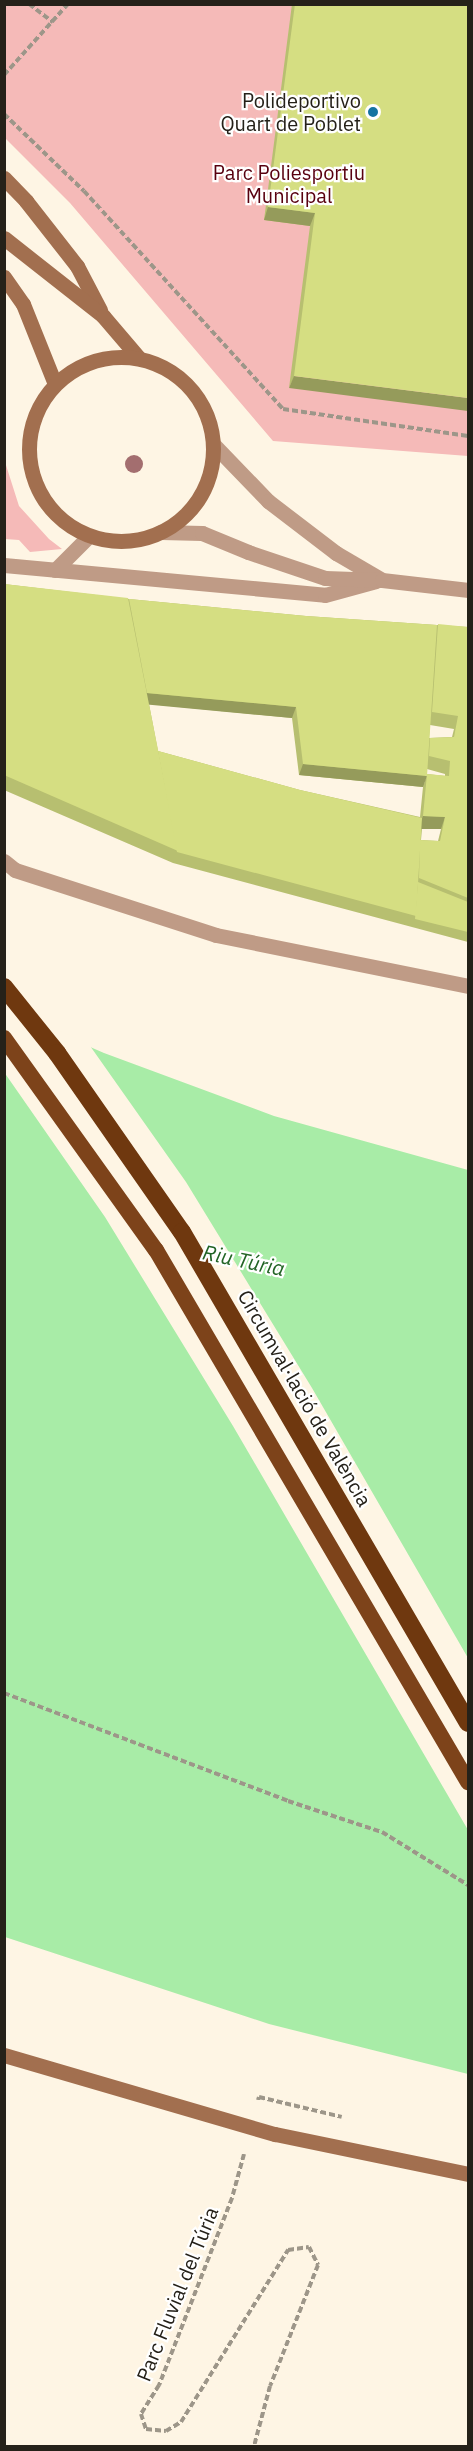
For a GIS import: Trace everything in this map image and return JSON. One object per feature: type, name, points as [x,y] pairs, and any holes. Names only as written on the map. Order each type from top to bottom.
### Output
[{"type":"highway","name":"Circumval·lació de València","points":[[4,987],[57,1053],[182,1232],[468,1724]]},
{"type":"highway","points":[[4,1038],[156,1250],[468,1782]]},
{"type":"main road","points":[[4,178],[26,201],[77,266],[103,316]]},
{"type":"main road","points":[[4,238],[103,316],[139,358]]},
{"type":"main road","points":[[4,277],[24,304],[55,384]]},
{"type":"main road","points":[[102,358],[139,358],[155,362],[178,375],[197,395],[209,418],[214,444],[212,471],[201,496],[184,517],[161,532],[138,540],[113,541],[88,536],[62,520],[42,498],[30,469],[28,439],[37,409],[55,384],[76,367],[102,358]]},
{"type":"main road","points":[[4,2055],[275,2134],[468,2174]]},
{"type":"street","points":[[214,444],[268,501],[336,553],[382,580]]},
{"type":"street","points":[[161,532],[202,532],[248,552],[325,578],[382,580],[468,590]]},
{"type":"street","points":[[55,570],[88,536]]},
{"type":"street","points":[[4,565],[325,595],[382,580]]},
{"type":"street","points":[[4,861],[15,870],[216,935],[468,986]]},
{"type":"path","points":[[29,4],[53,22]]},
{"type":"path","points":[[4,75],[68,4]]},
{"type":"path","points":[[4,114],[84,191],[283,409],[468,436]]},
{"type":"path","points":[[4,1693],[288,1801],[382,1832],[468,1885]]},
{"type":"path","name":"Parc Fluvial del Túria","points":[[232,2198],[159,2385],[141,2414],[146,2429],[166,2431],[181,2422],[288,2250],[309,2247],[318,2265],[270,2386],[254,2446]]},
{"type":"green space","name":"Parc Poliesportiu Municipal","points":[[4,5],[468,5],[468,456],[273,441],[70,203],[5,138]]},
{"type":"green space","points":[[5,462],[19,506],[49,539],[62,549],[30,552],[19,540],[5,539]]},
{"type":"water","name":"Riu Túria","points":[[5,1010],[104,1053],[274,1116],[468,1170],[468,2074],[269,2024],[5,1937]]},
{"type":"pier","points":[[4,1007],[88,1043],[186,1182],[312,1388],[468,1658],[468,1830],[233,1426],[105,1217],[4,1072]]},
{"type":"building","name":"Polideportivo Quart de Poblet","points":[[295,4],[468,4],[468,398],[294,376],[315,213],[268,207]]},
{"type":"building","points":[[4,584],[128,598],[178,851],[4,775]]},
{"type":"building","points":[[129,599],[306,616],[437,625],[427,776],[303,764],[296,707],[147,693]]},
{"type":"building","points":[[438,624],[468,627],[468,898],[419,878],[420,840],[440,841],[445,817],[423,816],[427,774],[449,776],[450,761],[429,756],[430,738],[454,737],[458,716],[432,712]]},
{"type":"building","points":[[158,751],[300,790],[422,818],[416,916],[177,852]]},
{"type":"building","points":[[418,882],[468,902],[468,932],[415,919]]},
{"type":"place","name":"Polideportivo Quart de Poblet","points":[[373,112]]}]
